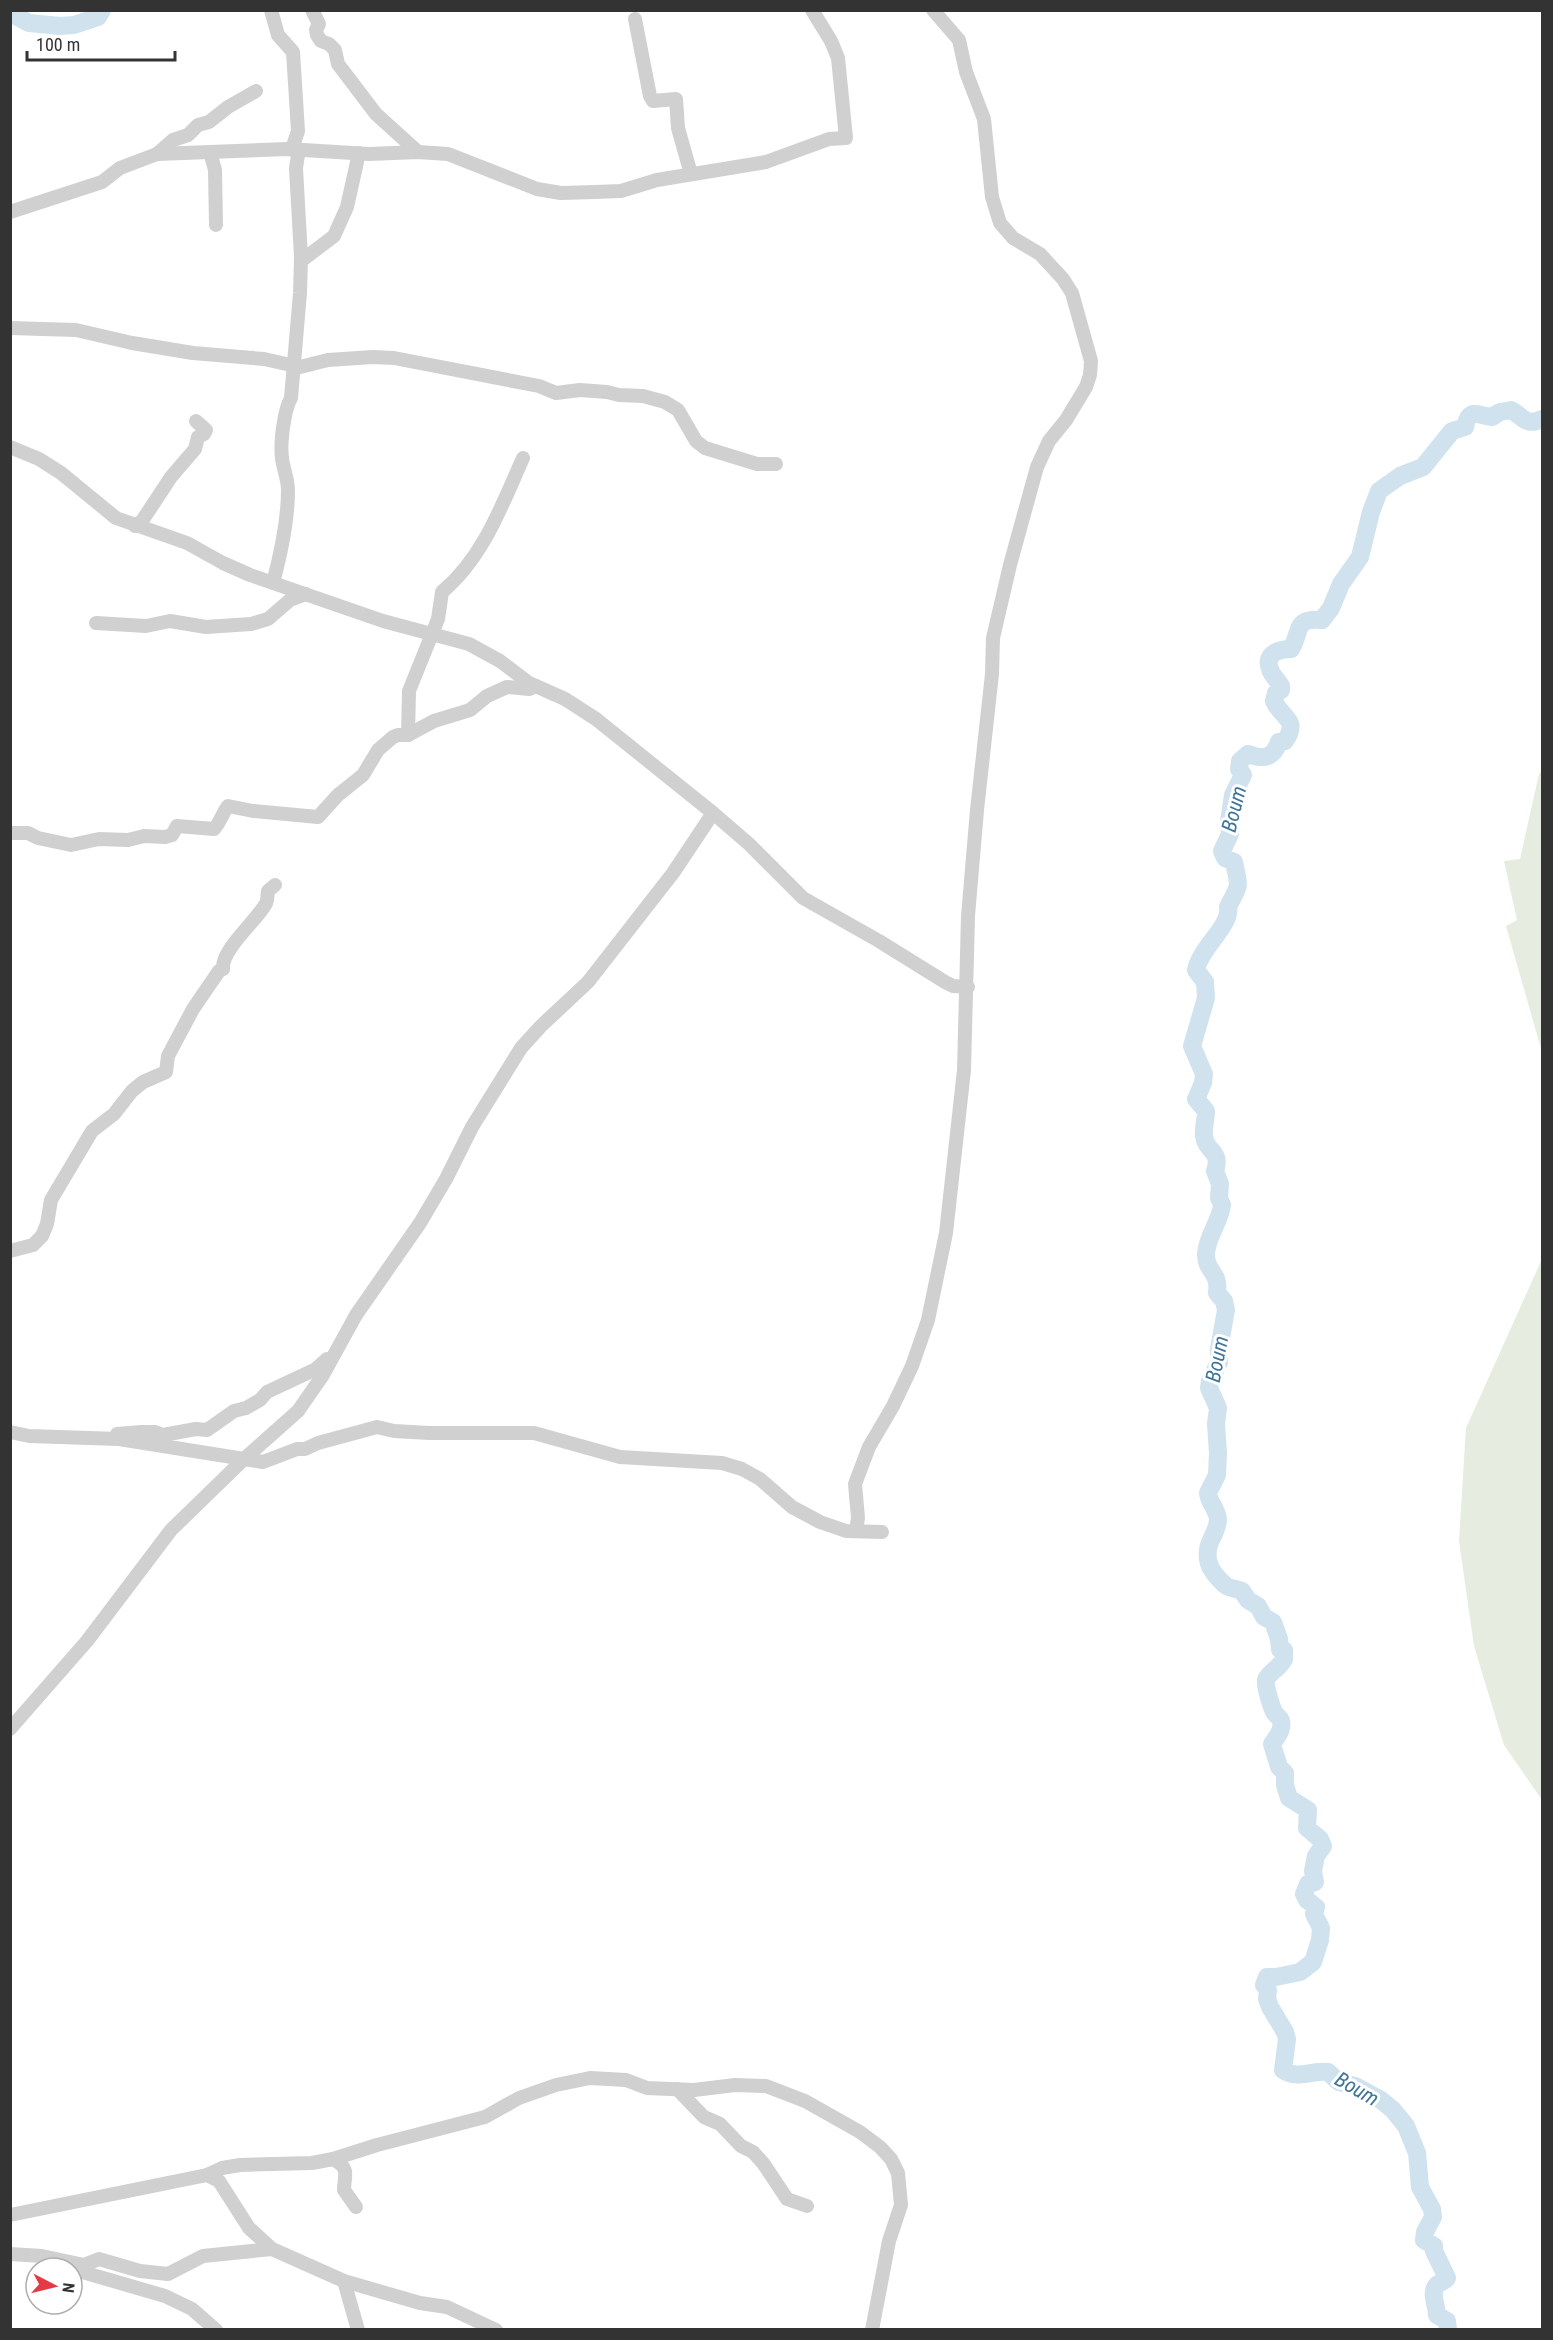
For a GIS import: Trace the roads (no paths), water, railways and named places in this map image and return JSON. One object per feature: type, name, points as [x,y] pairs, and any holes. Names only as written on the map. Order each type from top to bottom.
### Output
[{"type":"street","points":[[272,10],[278,35],[293,52],[294,90],[298,115],[298,131],[293,146],[298,159],[296,168],[301,261],[298,334],[291,398],[287,405],[281,449],[288,487],[287,505],[279,561],[273,583]]},
{"type":"street","points":[[312,10],[319,24],[316,30],[317,35],[321,41],[329,44],[334,50],[338,64],[376,114],[418,152]]},
{"type":"street","points":[[10,212],[102,182],[120,168],[157,154],[295,149],[359,153],[448,154],[537,189],[561,193],[621,191],[657,180],[766,162],[829,139],[846,138],[838,58],[813,10]]},
{"type":"street","points":[[856,1530],[858,1518],[855,1484],[869,1447],[893,1406],[912,1366],[928,1320],[946,1233],[964,1070],[968,987],[966,966],[968,916],[992,674],[993,638],[1037,467],[1049,441],[1066,420],[1086,387],[1091,361],[1072,292],[1040,254],[1013,238],[1000,223],[992,197],[984,120],[966,72],[959,40],[933,10]]},
{"type":"street","points":[[635,20],[650,96],[653,100],[676,99],[678,128],[691,174]]},
{"type":"street","points":[[157,154],[173,140],[188,135],[198,125],[209,122],[228,107],[256,91]]},
{"type":"street","points":[[210,152],[215,170],[216,225]]},
{"type":"street","points":[[301,261],[334,236],[350,200],[359,153]]},
{"type":"street","points":[[10,328],[76,330],[162,348],[264,359],[294,367],[309,366],[328,360],[394,358],[539,386],[556,393],[580,390],[643,396],[665,402],[678,410],[696,441],[705,448],[757,464],[776,464]]},
{"type":"street","points":[[135,526],[142,521],[171,477],[195,449],[198,437],[204,434],[206,430],[196,421]]},
{"type":"street","points":[[10,447],[39,459],[61,473],[116,518],[187,543],[223,563],[273,583],[382,621],[470,644],[536,686],[565,699],[596,719],[749,844],[803,898],[945,982],[953,986],[968,987]]},
{"type":"street","points":[[408,735],[409,691],[430,634],[438,619],[442,592],[456,580],[474,558],[495,520],[523,458]]},
{"type":"street","points":[[96,623],[146,626],[170,621],[206,627],[251,624],[268,619],[290,600],[306,594]]},
{"type":"street","points":[[10,833],[28,833],[38,838],[71,845],[99,839],[128,840],[144,836],[165,837],[172,835],[177,826],[213,829],[222,820],[222,813],[228,806],[253,811],[318,817],[338,795],[363,775],[378,750],[398,735],[408,735],[434,721],[470,711],[487,696],[507,687],[536,686]]},
{"type":"street","points":[[11,1728],[87,1641],[171,1530],[244,1458],[298,1411],[323,1375],[356,1315],[420,1223],[446,1179],[472,1127],[521,1048],[540,1026],[588,982],[673,873],[713,813]]},
{"type":"street","points":[[10,1251],[33,1245],[42,1236],[47,1224],[51,1200],[92,1131],[114,1114],[132,1091],[143,1082],[166,1072],[168,1056],[193,1009],[223,969],[222,962],[244,928],[256,919],[267,903],[268,891],[275,885]]},
{"type":"street","points":[[111,1438],[127,1432],[155,1432],[163,1435],[196,1429],[207,1430],[234,1411],[246,1408],[260,1400],[267,1392],[316,1369],[338,1347]]},
{"type":"street","points":[[10,1432],[29,1436],[111,1438],[263,1462],[297,1449],[305,1449],[377,1427],[394,1431],[429,1433],[534,1433],[620,1457],[722,1463],[742,1469],[760,1479],[792,1508],[820,1522],[846,1531],[882,1532]]},
{"type":"street","points":[[10,2216],[207,2175],[222,2168],[240,2165],[312,2163],[333,2159],[485,2117],[519,2098],[556,2085],[590,2078],[626,2080],[647,2088],[694,2090],[735,2085],[766,2086],[805,2101],[843,2122],[880,2147],[891,2159],[898,2173],[901,2205],[889,2241],[872,2330]]},
{"type":"street","points":[[676,2089],[704,2117],[720,2124],[741,2146],[753,2152],[764,2163],[787,2199],[807,2206]]},
{"type":"street","points":[[333,2159],[339,2162],[345,2170],[347,2177],[344,2190],[356,2207]]},
{"type":"street","points":[[207,2175],[219,2181],[249,2228],[272,2249],[344,2281],[420,2303],[447,2307],[496,2330]]},
{"type":"street","points":[[84,2265],[99,2259],[140,2271],[168,2274],[203,2256],[272,2249]]},
{"type":"street","points":[[10,2254],[42,2256]]},
{"type":"street","points":[[84,2272],[165,2296],[192,2309],[216,2330]]},
{"type":"street","points":[[344,2281],[358,2330]]},
{"type":"waterway","points":[[10,13],[29,23],[60,26],[74,25],[98,17],[102,10]]},
{"type":"waterway","name":"Boum","points":[[1448,2330],[1447,2321],[1437,2315],[1434,2295],[1435,2287],[1447,2278],[1434,2251],[1434,2246],[1424,2240],[1425,2232],[1433,2217],[1432,2209],[1420,2187],[1417,2153],[1406,2126],[1381,2100],[1355,2086],[1339,2082],[1328,2072],[1294,2074],[1283,2070],[1287,2039],[1270,2007],[1267,1999],[1268,1990],[1264,1985],[1267,1977],[1300,1972],[1313,1962],[1321,1928],[1314,1914],[1316,1907],[1307,1900],[1304,1894],[1308,1884],[1315,1882],[1313,1871],[1316,1856],[1323,1846],[1320,1839],[1307,1828],[1308,1810],[1289,1798],[1285,1785],[1285,1773],[1279,1767],[1272,1744],[1280,1732],[1281,1722],[1274,1712],[1266,1680],[1284,1659],[1284,1650],[1280,1649],[1273,1622],[1264,1617],[1258,1606],[1248,1600],[1242,1591],[1225,1585],[1213,1572],[1208,1557],[1209,1545],[1218,1523],[1208,1493],[1217,1475],[1218,1453],[1216,1424],[1218,1408],[1209,1388],[1219,1362],[1226,1310],[1224,1301],[1217,1293],[1217,1280],[1208,1265],[1206,1254],[1222,1205],[1219,1198],[1220,1184],[1215,1171],[1217,1159],[1205,1142],[1206,1111],[1196,1099],[1204,1074],[1192,1046],[1206,998],[1205,982],[1196,970],[1203,953],[1221,929],[1238,886],[1234,862],[1225,858],[1222,851],[1230,834],[1229,821],[1233,795],[1243,775],[1239,769],[1240,761],[1248,754],[1259,757],[1271,754],[1279,742],[1285,741],[1291,728],[1288,719],[1274,701],[1281,686],[1270,669],[1271,656],[1278,651],[1291,649],[1302,624],[1306,621],[1322,620],[1331,608],[1341,584],[1360,557],[1371,512],[1379,491],[1400,476],[1423,467],[1452,431],[1465,427],[1472,414],[1492,417],[1500,412],[1511,410],[1528,421],[1542,419]]}]
